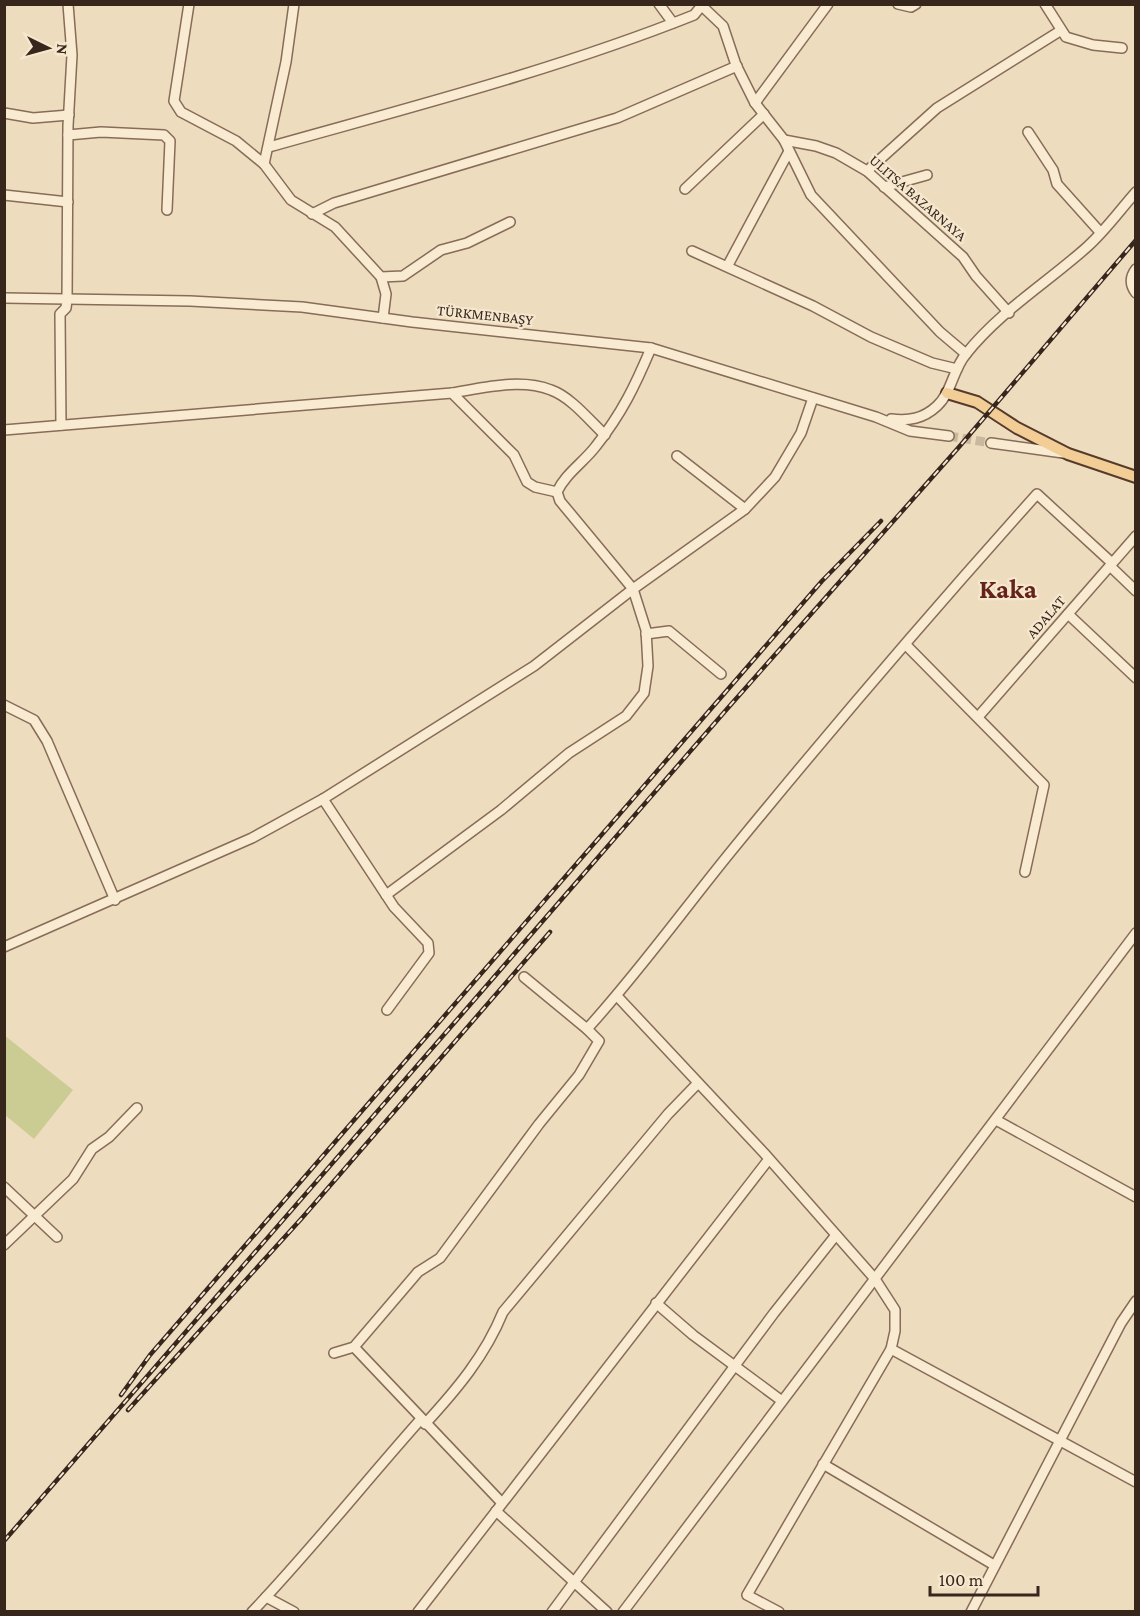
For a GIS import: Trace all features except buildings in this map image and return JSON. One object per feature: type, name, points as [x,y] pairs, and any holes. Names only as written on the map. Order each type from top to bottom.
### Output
[{"type":"main road","points":[[947,393],[976,402],[1017,428],[1068,454],[1136,477]]},
{"type":"street","points":[[61,425],[60,314],[66,308],[67,300],[68,135],[72,55],[68,4]]},
{"type":"street","points":[[189,4],[174,101],[181,112],[236,141],[264,164],[291,200],[335,227],[381,277],[386,294],[383,318]]},
{"type":"street","points":[[264,164],[294,4]]},
{"type":"street","points":[[659,4],[673,23]]},
{"type":"street","points":[[755,103],[828,4]]},
{"type":"street","points":[[898,4],[911,7],[916,4]]},
{"type":"street","points":[[1045,4],[1060,31],[1066,37],[1094,45],[1122,48]]},
{"type":"street","points":[[269,147],[454,95],[673,23],[694,15],[703,5],[723,26],[737,66],[755,103],[784,140],[788,153],[811,195],[940,332],[966,354]]},
{"type":"street","points":[[867,171],[938,108],[1060,31]]},
{"type":"street","points":[[312,214],[334,203],[617,118],[737,66]]},
{"type":"street","points":[[4,113],[33,118],[69,115]]},
{"type":"street","points":[[685,189],[764,114]]},
{"type":"street","points":[[68,135],[100,132],[164,135],[170,141],[167,210]]},
{"type":"street","points":[[1028,132],[1053,170],[1058,184],[1100,232]]},
{"type":"street","name":"ULITSA BAZARNAYA","points":[[784,140],[816,146],[836,153],[867,171],[963,257],[976,276],[1009,313]]},
{"type":"street","points":[[728,265],[788,153]]},
{"type":"street","points":[[884,187],[927,175]]},
{"type":"street","points":[[876,417],[903,421],[922,417],[938,405],[947,393],[966,354],[1009,313],[1089,245],[1136,192]]},
{"type":"street","points":[[4,195],[68,202]]},
{"type":"street","points":[[381,277],[403,276],[441,250],[467,243],[510,222]]},
{"type":"street","points":[[692,251],[728,265],[871,337],[932,363],[957,369]]},
{"type":"street","points":[[1136,269],[1131,275],[1131,286],[1136,293]]},
{"type":"street","name":"TÜRKMENBAŞY","points":[[4,298],[190,301],[302,307],[651,348],[876,417],[910,431],[949,436]]},
{"type":"street","points":[[556,492],[561,483],[590,454],[626,405],[651,348]]},
{"type":"street","points":[[4,430],[452,393],[511,384],[551,390],[574,406],[605,435]]},
{"type":"street","points":[[452,393],[514,455],[527,482],[535,487],[556,492]]},
{"type":"street","points":[[4,947],[252,838],[323,799],[534,666],[633,589],[745,509],[775,477],[801,433],[813,398]]},
{"type":"street","points":[[991,442],[1068,454]]},
{"type":"street","points":[[677,456],[745,509]]},
{"type":"street","points":[[386,895],[501,810],[569,753],[626,716],[644,693],[648,666],[646,634],[633,589],[560,501],[556,492]]},
{"type":"street","points":[[587,1029],[617,996],[733,849],[1037,494],[1136,591]]},
{"type":"street","name":"ADALAT","points":[[978,717],[1136,536]]},
{"type":"street","points":[[1068,614],[1136,678]]},
{"type":"street","points":[[646,634],[669,631],[721,674]]},
{"type":"street","points":[[906,645],[1044,786],[1025,872]]},
{"type":"street","points":[[4,705],[34,720],[47,741],[115,900]]},
{"type":"street","points":[[323,799],[386,895],[428,943],[429,953],[387,1010]]},
{"type":"street","points":[[623,1611],[1136,933]]},
{"type":"street","points":[[334,1353],[354,1347],[418,1272],[440,1258],[539,1124],[579,1076],[599,1041],[524,978]]},
{"type":"street","points":[[617,996],[769,1159],[874,1279],[895,1310],[895,1331],[891,1349],[747,1594],[773,1610]]},
{"type":"street","points":[[252,1611],[316,1544],[339,1513],[423,1421],[467,1378],[495,1332],[503,1312],[668,1114],[698,1083]]},
{"type":"street","points":[[4,1245],[73,1179],[92,1149],[109,1137],[137,1108]]},
{"type":"street","points":[[996,1120],[1136,1197]]},
{"type":"street","points":[[418,1611],[769,1159]]},
{"type":"street","points":[[4,1187],[57,1237]]},
{"type":"street","points":[[552,1611],[836,1235]]},
{"type":"street","points":[[971,1611],[1136,1300]]},
{"type":"street","points":[[656,1303],[693,1335],[782,1401]]},
{"type":"street","points":[[354,1347],[499,1507],[573,1584],[607,1611]]},
{"type":"street","points":[[891,1349],[1136,1482]]},
{"type":"street","points":[[823,1464],[994,1565]]},
{"type":"street","points":[[266,1597],[294,1611]]},
{"type":"green space","points":[[4,1035],[73,1090],[34,1139],[5,1115]]},
{"type":"tunnel","points":[[949,436],[991,443]]},
{"type":"railway","points":[[4,1541],[727,709],[959,447],[1136,240]]},
{"type":"railway","points":[[121,1395],[150,1355],[822,581],[881,521]]},
{"type":"railway","points":[[128,1410],[302,1218],[550,932]]},
{"type":"district","name":"Kaka","points":[[1008,589]]}]
